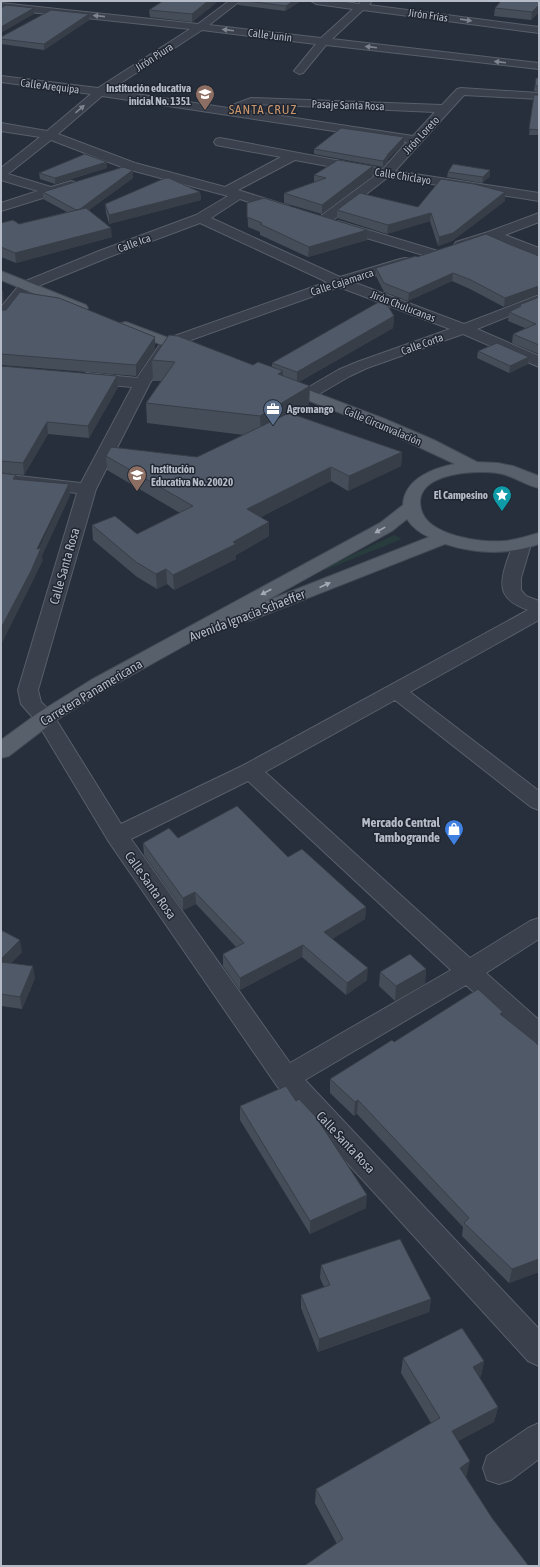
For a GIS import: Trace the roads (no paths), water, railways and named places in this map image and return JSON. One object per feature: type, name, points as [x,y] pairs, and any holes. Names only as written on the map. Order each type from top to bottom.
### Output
[{"type":"main road","points":[[1,275],[168,343],[205,356]]},
{"type":"main road","name":"Calle Circunvalación","points":[[271,381],[308,394],[451,454],[474,467]]},
{"type":"main road","points":[[514,472],[539,465]]},
{"type":"main road","points":[[539,483],[534,479],[514,472],[490,467],[452,469],[434,475],[420,484],[412,495],[411,507],[416,518],[427,529],[443,538],[460,544],[499,548],[522,544],[539,538]]},
{"type":"main road","name":"Avenida Ignacia Schaeffer","points":[[184,639],[224,615],[386,527],[411,507]]},
{"type":"main road","name":"Avenida Ignacia Schaeffer","points":[[184,639],[308,592],[351,573],[392,559],[443,538]]},
{"type":"main road","name":"Carretera Panamericana","points":[[1,751],[45,718],[98,685],[184,639]]},
{"type":"street","points":[[31,21],[66,1]]},
{"type":"street","name":"Jirón Piura","points":[[1,175],[100,92],[200,27],[235,1]]},
{"type":"street","name":"Jirón Frías","points":[[316,1],[363,4],[539,30]]},
{"type":"street","points":[[299,71],[324,42],[363,4]]},
{"type":"street","name":"Calle Junín","points":[[1,6],[539,66]]},
{"type":"street","name":"Calle Arequipa","points":[[1,79],[184,104],[416,140]]},
{"type":"street","name":"Jirón Loreto","points":[[323,221],[386,173],[461,92],[539,96]]},
{"type":"street","points":[[184,104],[196,97],[202,96]]},
{"type":"street","points":[[230,96],[251,101]]},
{"type":"street","name":"Pasaje Santa Rosa","points":[[227,111],[251,101],[446,109]]},
{"type":"street","points":[[296,103],[296,122]]},
{"type":"street","points":[[1,127],[50,135],[131,166],[233,193],[295,212]]},
{"type":"street","name":"Calle Chiclayo","points":[[220,142],[386,173],[539,197]]},
{"type":"street","name":"Calle Ica","points":[[26,286],[104,254],[201,218],[233,193],[292,156]]},
{"type":"street","points":[[109,173],[131,166]]},
{"type":"street","points":[[1,175],[50,191]]},
{"type":"street","points":[[1,207],[80,182]]},
{"type":"street","points":[[309,216],[433,254]]},
{"type":"street","name":"Calle Cajamarca","points":[[168,343],[339,282],[493,235],[539,217]]},
{"type":"street","name":"Jirón Chulucanas","points":[[201,218],[339,282],[464,329],[539,362]]},
{"type":"street","points":[[493,235],[539,253]]},
{"type":"street","points":[[1,317],[26,286]]},
{"type":"street","name":"Calle Corta","points":[[308,394],[344,373],[362,365],[464,329],[539,299]]},
{"type":"street","name":"Calle Santa Rosa","points":[[168,343],[142,383],[87,489],[28,690],[32,704],[45,718],[117,836],[286,1078],[539,1351]]},
{"type":"street","points":[[72,377],[142,383]]},
{"type":"street","points":[[1,479],[87,489]]},
{"type":"street","points":[[522,544],[510,585],[514,594],[523,601],[539,608]]},
{"type":"street","points":[[117,836],[250,771],[539,612]]},
{"type":"street","points":[[396,691],[539,802]]},
{"type":"street","points":[[250,771],[539,1036]]},
{"type":"street","points":[[286,1078],[469,971],[539,927]]},
{"type":"street","points":[[500,1468],[539,1439]]},
{"type":"place","name":"Institución educativa inicial No. 1351","points":[[205,111]]},
{"type":"place","name":"Agromango","points":[[273,426]]},
{"type":"place","name":"Institución Educativa No. 20020","points":[[137,492]]},
{"type":"place","name":"El Campesino","points":[[502,512]]},
{"type":"place","name":"Mercado Central Tambogrande","points":[[454,846]]},
{"type":"district","name":"SANTA CRUZ","points":[[263,109]]}]
